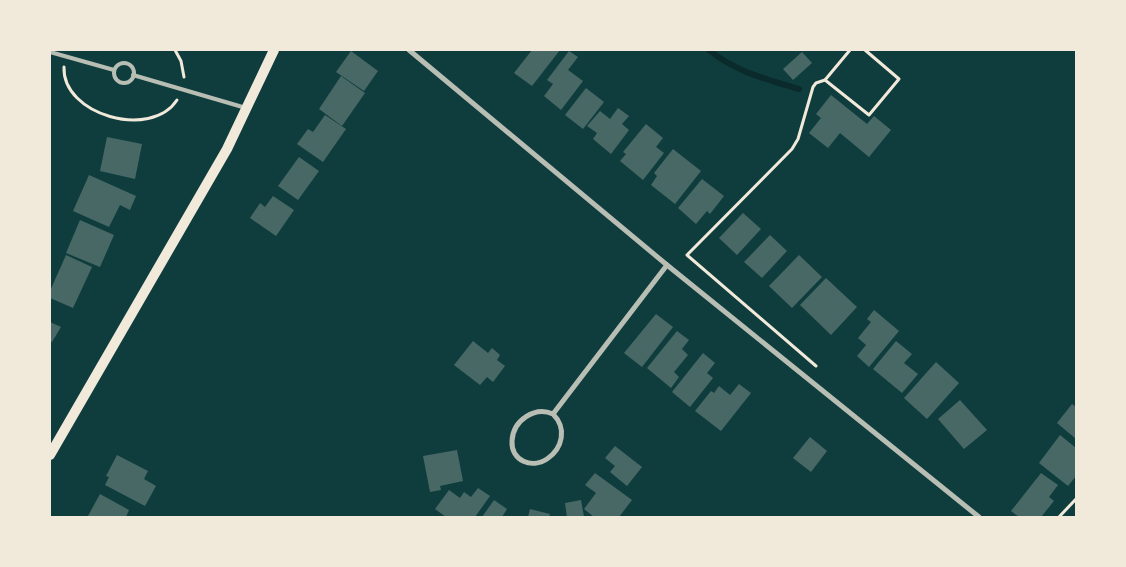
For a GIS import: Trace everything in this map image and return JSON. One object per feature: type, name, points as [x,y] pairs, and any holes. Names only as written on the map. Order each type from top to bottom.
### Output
[{"type":"main road","points":[[50,454],[227,149],[274,50]]},
{"type":"street","points":[[409,50],[667,265],[979,517]]},
{"type":"street","points":[[553,414],[667,265]]},
{"type":"street","points":[[545,410],[553,414],[560,421],[562,432],[561,444],[552,456],[542,462],[530,464],[521,460],[514,452],[512,441],[515,430],[524,418],[534,412],[545,410]]},
{"type":"lane","points":[[50,52],[114,70]]},
{"type":"lane","points":[[114,70],[119,64],[126,63],[131,66],[133,75]]},
{"type":"lane","points":[[114,70],[116,78],[121,82],[127,82],[133,75]]},
{"type":"lane","points":[[133,75],[248,108]]},
{"type":"path","points":[[66,57],[64,70],[67,84],[78,101],[96,112],[141,122],[155,119],[167,112],[176,102],[182,89],[184,75],[181,61],[175,50]]},
{"type":"path","points":[[688,255],[792,149],[798,139],[813,87],[816,83],[825,80],[850,50]]},
{"type":"path","points":[[825,80],[869,115],[898,79],[865,50]]},
{"type":"path","points":[[1059,517],[1076,499]]},
{"type":"building","points":[[532,50],[560,50],[532,86],[514,73]]},
{"type":"building","points":[[351,51],[378,71],[364,91],[336,72]]},
{"type":"building","points":[[569,51],[578,57],[568,70],[583,81],[561,110],[544,96],[553,84],[547,80]]},
{"type":"building","points":[[802,52],[812,63],[793,80],[783,69]]},
{"type":"building","points":[[341,76],[365,93],[342,126],[319,109]]},
{"type":"building","points":[[586,88],[604,102],[583,129],[565,115]]},
{"type":"building","points":[[831,95],[867,124],[874,116],[891,130],[869,157],[840,133],[828,148],[809,133],[821,118],[816,114]]},
{"type":"building","points":[[618,108],[629,116],[622,124],[629,130],[611,154],[593,139],[597,133],[587,126],[600,111],[610,119]]},
{"type":"building","points":[[325,115],[346,129],[323,162],[297,144],[308,129],[313,132]]},
{"type":"building","points":[[646,124],[663,138],[656,147],[664,153],[643,180],[620,161],[626,154],[623,152]]},
{"type":"building","points":[[107,137],[142,144],[135,179],[100,171]]},
{"type":"building","points":[[673,149],[701,171],[675,204],[651,185],[657,176],[654,173]]},
{"type":"building","points":[[299,157],[319,171],[298,200],[278,186]]},
{"type":"building","points":[[89,175],[136,196],[130,210],[120,205],[109,227],[73,211]]},
{"type":"building","points":[[702,179],[724,196],[710,214],[707,211],[696,224],[678,208]]},
{"type":"building","points":[[273,196],[294,210],[276,236],[250,218],[260,203],[265,207]]},
{"type":"building","points":[[743,213],[761,229],[737,255],[719,238]]},
{"type":"building","points":[[80,220],[114,235],[100,267],[66,253]]},
{"type":"building","points":[[770,235],[787,251],[762,278],[744,262]]},
{"type":"building","points":[[66,255],[92,267],[73,308],[50,298],[50,291]]},
{"type":"building","points":[[799,255],[822,277],[792,308],[769,286]]},
{"type":"building","points":[[826,278],[857,307],[831,335],[800,305]]},
{"type":"building","points":[[874,310],[899,331],[869,367],[857,356],[866,345],[858,338],[871,322],[867,319]]},
{"type":"building","points":[[656,314],[673,327],[642,367],[624,353]]},
{"type":"building","points":[[50,322],[61,327],[52,342],[50,341]]},
{"type":"building","points":[[677,331],[689,340],[682,349],[688,355],[674,372],[679,377],[671,388],[647,368]]},
{"type":"building","points":[[473,341],[488,353],[492,348],[500,355],[497,360],[505,366],[493,382],[487,377],[480,385],[454,365]]},
{"type":"building","points":[[896,341],[912,354],[904,363],[918,374],[902,393],[873,369]]},
{"type":"building","points":[[703,353],[715,363],[707,373],[713,378],[690,407],[672,392]]},
{"type":"building","points":[[936,362],[959,383],[927,419],[904,398]]},
{"type":"building","points":[[739,384],[751,393],[721,431],[695,411],[711,391],[714,393],[719,386],[730,395]]},
{"type":"building","points":[[960,400],[987,430],[964,449],[938,419]]},
{"type":"building","points":[[1072,404],[1076,407],[1076,439],[1057,423]]},
{"type":"building","points":[[1060,435],[1076,448],[1076,476],[1068,486],[1039,463]]},
{"type":"building","points":[[810,437],[827,451],[811,472],[793,458]]},
{"type":"building","points":[[615,446],[642,467],[627,486],[610,472],[615,466],[605,458]]},
{"type":"building","points":[[457,450],[463,481],[440,486],[441,490],[430,492],[423,456]]},
{"type":"building","points":[[117,455],[148,471],[144,479],[156,486],[145,506],[105,485],[109,477],[106,476]]},
{"type":"building","points":[[595,473],[632,500],[619,517],[594,517],[584,509],[596,493],[585,485]]},
{"type":"building","points":[[1041,473],[1058,485],[1049,497],[1054,501],[1041,517],[1019,517],[1011,511]]},
{"type":"building","points":[[478,488],[490,496],[475,517],[446,517],[435,509],[449,490],[460,498],[464,492],[471,497]]},
{"type":"building","points":[[100,494],[129,510],[126,517],[88,516]]},
{"type":"building","points":[[494,500],[507,509],[502,517],[482,517]]},
{"type":"building","points":[[581,500],[584,517],[567,517],[565,503]]},
{"type":"building","points":[[530,509],[550,514],[549,517],[528,517]]},
{"type":"waterway","points":[[709,50],[719,58],[741,69],[799,89]]}]
